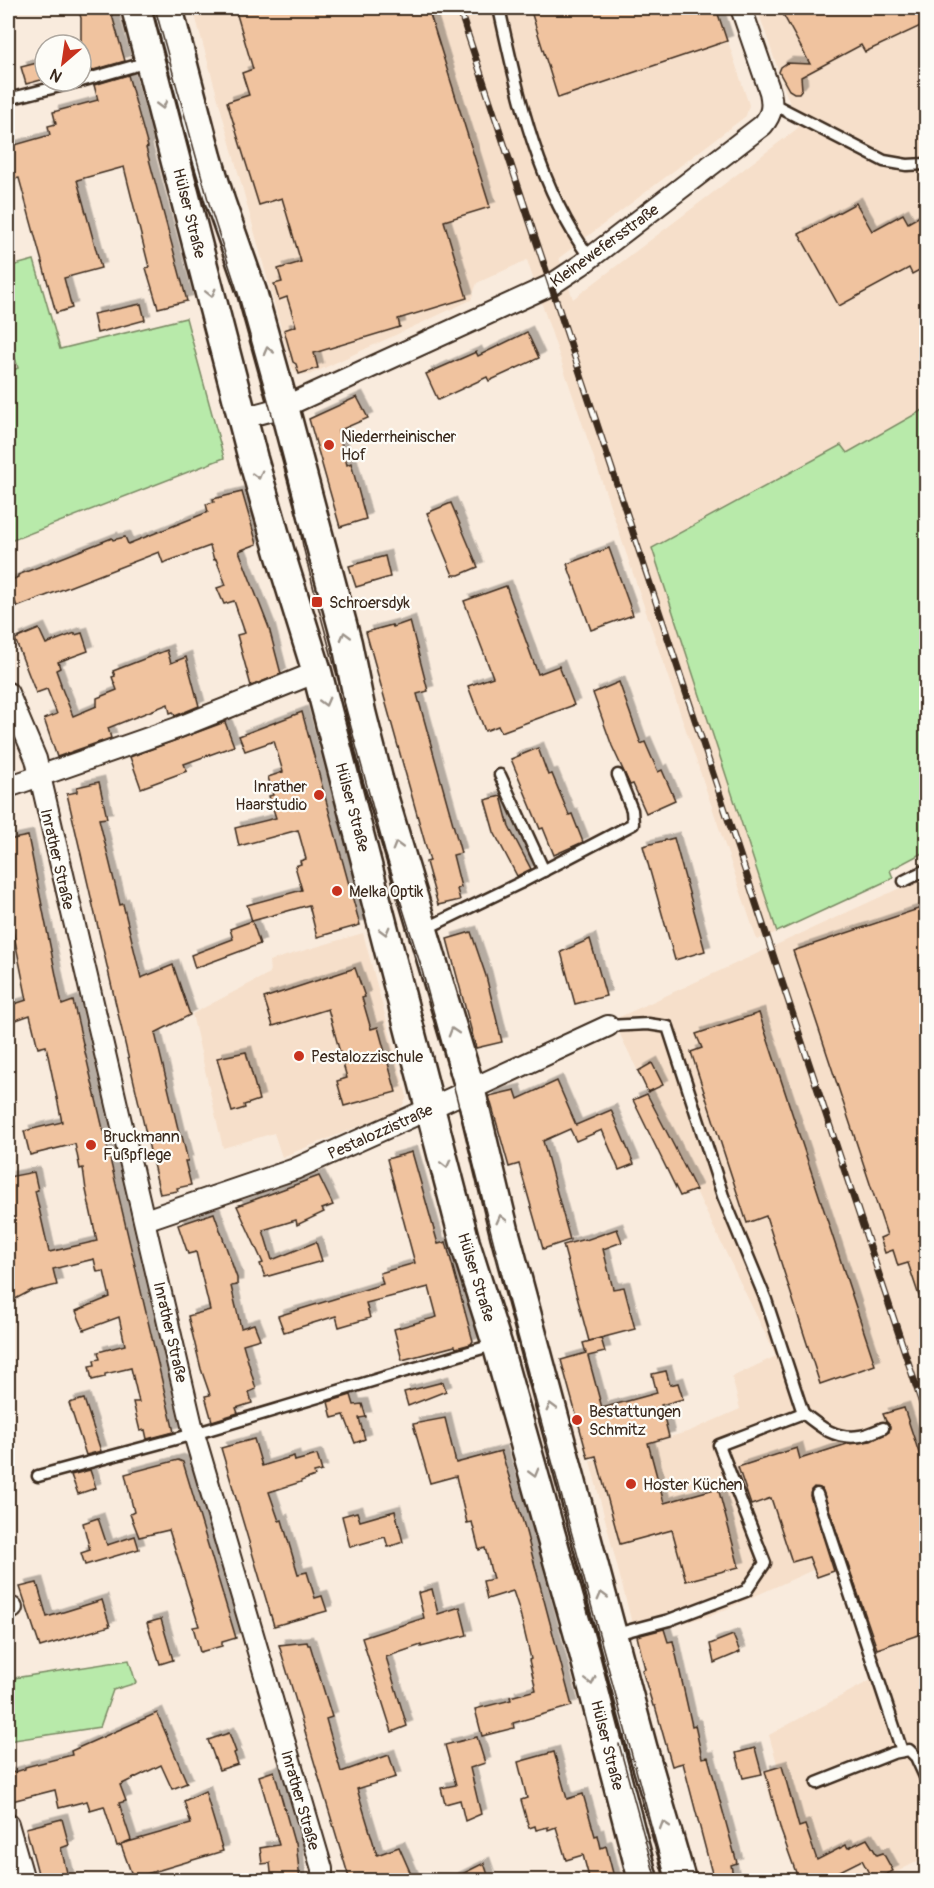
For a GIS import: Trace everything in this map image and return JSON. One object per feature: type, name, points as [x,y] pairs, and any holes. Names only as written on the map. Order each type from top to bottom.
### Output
[{"type":"street","name":"Hülser Straße","points":[[136,8],[243,418],[280,553],[317,672],[432,1108],[465,1243],[497,1344],[584,1653],[643,1881]]},
{"type":"street","name":"Hülser Straße","points":[[168,8],[207,157],[252,292],[284,407],[347,643],[378,779],[470,1088],[508,1246],[658,1804],[681,1881]]},
{"type":"street","points":[[741,8],[773,104]]},
{"type":"street","name":"Kleinewefersstraße","points":[[284,407],[551,285],[590,258],[763,125],[770,117],[773,104]]},
{"type":"street","points":[[243,418],[284,407]]},
{"type":"street","points":[[8,788],[177,728],[317,672]]},
{"type":"street","name":"Inrather Straße","points":[[8,693],[36,759],[194,1434],[322,1869],[322,1881]]},
{"type":"street","name":"Pestalozzistraße","points":[[145,1220],[295,1169],[608,1026]]},
{"type":"street","points":[[8,1824],[24,1881]]},
{"type":"lane","points":[[499,8],[517,91],[543,170],[551,190],[590,258]]},
{"type":"lane","points":[[93,78],[151,62]]},
{"type":"lane","points":[[8,99],[33,93]]},
{"type":"lane","points":[[773,104],[884,161],[907,165],[927,164]]},
{"type":"lane","points":[[500,775],[544,871]]},
{"type":"lane","points":[[422,930],[633,825],[632,810],[618,775]]},
{"type":"lane","points":[[904,881],[927,870]]},
{"type":"lane","points":[[608,1026],[648,1024],[668,1027],[723,1196],[766,1300],[803,1413],[820,1428],[837,1435],[860,1436],[883,1428]]},
{"type":"lane","points":[[39,1476],[194,1434],[497,1344]]},
{"type":"lane","points":[[612,1635],[669,1620],[746,1591],[765,1563],[718,1445],[803,1413]]},
{"type":"lane","points":[[818,1494],[902,1751]]},
{"type":"lane","points":[[818,1783],[893,1753],[909,1750],[916,1757],[927,1779]]},
{"type":"shaded area","points":[[193,8],[717,8],[749,105],[746,116],[559,258],[573,299],[798,128],[757,8],[926,8],[926,408],[847,453],[840,445],[652,548],[777,932],[757,940],[527,260],[477,283],[471,300],[309,375],[297,374],[291,365]]},
{"type":"shaded area","points":[[926,876],[926,1857],[881,1880],[825,1880],[805,1825],[780,1833],[763,1771],[778,1767],[769,1735],[873,1679],[835,1560],[713,1615],[635,1635],[590,1461],[690,1431],[740,1409],[732,1377],[776,1356],[613,1020]]},
{"type":"shaded area","name":"Pestalozzischule","points":[[363,933],[407,1097],[400,1110],[282,1157],[274,1133],[223,1148],[192,1014],[270,973],[269,961]]},
{"type":"green space","points":[[34,260],[60,349],[186,318],[224,458],[8,542],[8,372],[18,368],[8,334],[8,267]]},
{"type":"green space","points":[[926,408],[926,851],[890,870],[893,878],[777,932],[652,548],[841,445],[847,453]]},
{"type":"green space","points":[[129,1660],[136,1683],[113,1690],[100,1727],[8,1741],[8,1679]]},
{"type":"building","points":[[78,8],[110,8],[125,61],[93,70],[93,33],[81,33]]},
{"type":"building","points":[[235,8],[428,8],[490,207],[444,221],[467,298],[398,319],[400,327],[314,353],[318,368],[299,374],[293,362],[284,330],[296,326],[287,297],[279,300],[274,284],[282,282],[278,269],[301,262],[282,198],[259,205],[227,102],[249,95],[242,73],[253,69]]},
{"type":"building","points":[[530,8],[716,8],[727,41],[558,98]]},
{"type":"building","points":[[795,8],[916,8],[925,24],[865,52],[861,45],[801,77],[802,89],[799,93],[794,93],[789,90],[779,72],[781,67],[787,63],[810,64],[783,14]]},
{"type":"building","points":[[33,64],[33,82],[26,84],[21,67]]},
{"type":"building","points":[[128,75],[187,301],[158,308],[146,268],[149,267],[124,167],[77,180],[101,268],[64,278],[72,308],[56,313],[19,178],[8,180],[8,147],[50,135],[48,126],[56,124],[53,112],[98,100],[94,85]]},
{"type":"building","points":[[856,203],[872,231],[903,214],[908,223],[927,212],[927,266],[912,274],[909,268],[839,306],[799,234]]},
{"type":"building","points":[[141,304],[145,320],[97,333],[93,314]]},
{"type":"building","points":[[527,332],[539,358],[489,381],[487,377],[438,400],[426,374],[476,352],[478,356]]},
{"type":"building","name":"Niederrheinischer Hof","points":[[357,397],[368,418],[338,431],[347,465],[351,463],[366,519],[340,527],[309,419]]},
{"type":"building","points":[[242,492],[257,544],[239,551],[269,628],[281,674],[251,686],[237,635],[245,633],[234,601],[224,604],[217,588],[226,585],[210,546],[163,563],[159,552],[17,607],[8,582],[18,575],[112,538],[113,540],[125,537],[128,544],[208,512],[206,504],[214,502],[213,499]]},
{"type":"building","points":[[451,503],[478,567],[459,575],[453,575],[427,513]]},
{"type":"building","points":[[609,548],[633,615],[591,630],[567,564]]},
{"type":"building","points":[[385,556],[390,577],[356,587],[349,566]]},
{"type":"building","points":[[506,586],[538,674],[559,666],[574,705],[501,732],[498,726],[485,731],[468,686],[493,677],[464,601]]},
{"type":"building","points":[[410,621],[428,691],[417,694],[461,853],[453,855],[461,887],[457,889],[460,900],[438,905],[426,862],[430,861],[366,632]]},
{"type":"building","points":[[39,629],[46,644],[75,633],[75,635],[82,633],[88,651],[58,662],[60,668],[56,670],[73,716],[97,706],[97,698],[117,690],[112,677],[115,676],[113,671],[167,650],[171,663],[186,657],[199,706],[175,716],[173,712],[170,713],[168,704],[108,728],[111,738],[57,757],[44,719],[57,714],[47,689],[36,693],[15,639]]},
{"type":"building","points":[[619,682],[641,744],[645,742],[658,772],[662,770],[675,800],[646,813],[612,746],[593,693]]},
{"type":"building","points":[[302,712],[360,925],[317,937],[309,905],[252,921],[247,905],[302,890],[295,866],[306,859],[298,830],[239,846],[235,828],[276,818],[269,796],[273,795],[268,777],[283,772],[274,741],[245,751],[239,736]]},
{"type":"building","points":[[225,722],[234,746],[184,764],[187,771],[141,788],[130,757]]},
{"type":"building","points":[[538,748],[548,775],[552,774],[583,842],[554,855],[543,828],[540,829],[511,759]]},
{"type":"building","points":[[99,782],[107,818],[99,819],[141,978],[173,965],[190,1015],[155,1033],[188,1161],[185,1161],[191,1185],[177,1188],[178,1191],[160,1194],[67,794],[77,792],[77,787]]},
{"type":"building","points":[[501,796],[509,827],[531,869],[517,876],[494,832],[485,800]]},
{"type":"building","points":[[28,836],[62,1005],[73,1001],[174,1432],[147,1439],[145,1430],[140,1431],[133,1402],[139,1402],[131,1368],[105,1374],[105,1377],[92,1380],[89,1366],[95,1365],[94,1360],[100,1359],[98,1352],[125,1345],[119,1317],[84,1330],[76,1311],[110,1297],[104,1271],[97,1272],[94,1259],[53,1269],[57,1285],[32,1290],[8,1303],[8,1177],[34,1172],[38,1190],[35,1191],[49,1252],[97,1241],[83,1168],[80,1169],[75,1144],[30,1155],[24,1131],[62,1122],[46,1046],[38,1048],[30,1015],[8,1023],[8,1006],[27,1000],[8,906],[8,840]]},
{"type":"building","points":[[674,838],[705,951],[675,960],[643,846]]},
{"type":"building","points":[[927,906],[927,1311],[924,1311],[908,1263],[898,1266],[893,1250],[885,1253],[880,1238],[887,1235],[793,951]]},
{"type":"building","points":[[252,921],[260,944],[195,968],[191,955],[233,939],[230,929]]},
{"type":"building","points":[[471,932],[486,976],[502,1042],[476,1048],[447,939]]},
{"type":"building","points":[[590,939],[606,996],[575,1004],[561,952]]},
{"type":"building","points":[[355,968],[365,997],[362,998],[371,1029],[378,1027],[396,1092],[344,1106],[337,1081],[347,1078],[328,1009],[273,1026],[264,998]]},
{"type":"building","points":[[759,1013],[875,1365],[820,1384],[766,1216],[747,1223],[691,1052],[702,1048],[696,1034]]},
{"type":"building","points":[[246,1052],[259,1100],[232,1112],[217,1058]]},
{"type":"building","points":[[652,1063],[663,1085],[648,1092],[638,1071]]},
{"type":"building","points":[[557,1081],[576,1125],[611,1110],[634,1164],[619,1170],[602,1130],[576,1141],[570,1129],[543,1141],[570,1240],[543,1249],[519,1164],[509,1167],[489,1096],[515,1090],[518,1099]]},
{"type":"building","points":[[647,1094],[696,1190],[680,1196],[633,1100]]},
{"type":"building","points":[[412,1152],[438,1244],[446,1242],[473,1341],[471,1344],[402,1360],[394,1329],[437,1317],[429,1287],[366,1303],[370,1318],[339,1327],[336,1316],[284,1332],[278,1316],[383,1284],[380,1273],[415,1263],[387,1159]]},
{"type":"building","points":[[319,1176],[333,1205],[322,1209],[324,1212],[297,1225],[296,1220],[263,1230],[272,1260],[316,1242],[322,1261],[265,1277],[260,1264],[263,1263],[237,1206]]},
{"type":"building","points":[[214,1213],[237,1278],[237,1285],[231,1286],[241,1328],[254,1324],[260,1339],[243,1344],[256,1389],[249,1392],[252,1403],[236,1408],[238,1413],[212,1421],[205,1396],[210,1395],[188,1316],[210,1310],[196,1252],[188,1254],[178,1225]]},
{"type":"building","points":[[617,1229],[622,1242],[603,1249],[613,1289],[624,1287],[635,1329],[589,1341],[563,1245]]},
{"type":"building","points":[[601,1338],[605,1352],[588,1356],[602,1408],[657,1393],[652,1374],[666,1371],[670,1385],[678,1383],[683,1399],[661,1405],[669,1437],[648,1443],[664,1503],[718,1488],[739,1567],[686,1581],[672,1530],[620,1544],[596,1456],[588,1458],[561,1360],[586,1353],[583,1343]]},
{"type":"building","points":[[443,1382],[446,1391],[408,1406],[404,1392]]},
{"type":"building","points":[[351,1395],[354,1405],[362,1404],[366,1417],[359,1418],[365,1439],[355,1443],[344,1415],[332,1418],[328,1402]]},
{"type":"building","points":[[84,1399],[101,1451],[86,1455],[69,1403]]},
{"type":"building","points":[[904,1408],[927,1477],[927,1632],[877,1649],[822,1489],[814,1487],[810,1496],[834,1571],[817,1577],[809,1557],[792,1562],[771,1498],[751,1505],[738,1467],[797,1448],[800,1459],[847,1444],[871,1441],[889,1432],[890,1426],[883,1414]]},
{"type":"building","points":[[445,1418],[456,1463],[501,1451],[525,1528],[572,1706],[513,1723],[514,1728],[482,1736],[475,1709],[511,1700],[510,1697],[536,1690],[529,1660],[531,1659],[513,1591],[487,1599],[483,1581],[493,1579],[485,1548],[479,1550],[472,1522],[467,1523],[456,1476],[430,1483],[413,1424]]},
{"type":"building","points":[[254,1439],[262,1466],[294,1456],[295,1461],[317,1455],[322,1471],[314,1473],[315,1476],[301,1482],[269,1492],[279,1521],[282,1520],[298,1574],[307,1572],[315,1598],[322,1596],[327,1611],[274,1626],[221,1448]]},
{"type":"building","points":[[178,1460],[183,1462],[236,1638],[222,1642],[222,1646],[200,1652],[193,1627],[199,1626],[169,1530],[139,1537],[130,1514],[134,1512],[125,1474]]},
{"type":"building","points":[[90,1470],[96,1488],[78,1494],[71,1475]]},
{"type":"building","points":[[395,1511],[403,1542],[388,1547],[385,1537],[350,1547],[342,1516],[357,1512],[360,1521]]},
{"type":"building","points":[[98,1518],[107,1545],[135,1536],[139,1549],[85,1565],[81,1553],[90,1550],[83,1523]]},
{"type":"building","points":[[37,1583],[47,1617],[102,1600],[110,1626],[40,1647],[20,1587]]},
{"type":"building","points":[[432,1589],[438,1614],[460,1607],[467,1635],[421,1647],[421,1645],[386,1657],[407,1726],[392,1732],[362,1638],[424,1618],[418,1593]]},
{"type":"building","points":[[161,1619],[173,1660],[160,1664],[147,1623]]},
{"type":"building","points":[[664,1629],[668,1642],[673,1641],[692,1726],[695,1725],[702,1758],[708,1757],[737,1863],[731,1865],[734,1881],[714,1881],[683,1763],[672,1766],[642,1670],[645,1669],[637,1636]]},
{"type":"building","points":[[733,1635],[740,1652],[714,1663],[710,1644]]},
{"type":"building","points":[[307,1642],[310,1645],[332,1717],[326,1719],[341,1772],[389,1755],[396,1777],[357,1789],[377,1855],[399,1847],[414,1881],[350,1881],[279,1645]]},
{"type":"building","points":[[157,1713],[187,1783],[172,1789],[161,1765],[120,1785],[126,1801],[119,1803],[131,1840],[121,1844],[191,1824],[184,1801],[205,1791],[223,1851],[133,1878],[121,1845],[117,1846],[104,1806],[90,1810],[87,1801],[59,1808],[55,1790],[8,1802],[8,1774],[25,1769],[25,1767],[72,1755],[71,1751]]},
{"type":"building","points":[[229,1733],[238,1764],[219,1770],[208,1740]]},
{"type":"building","points":[[477,1737],[485,1763],[470,1768],[481,1814],[465,1821],[460,1800],[445,1804],[441,1788],[456,1785],[445,1745]]},
{"type":"building","points":[[755,1748],[762,1774],[743,1778],[736,1753]]},
{"type":"building","points":[[554,1752],[567,1799],[583,1794],[595,1836],[598,1835],[601,1848],[606,1846],[615,1881],[590,1881],[583,1855],[566,1860],[556,1827],[548,1830],[548,1827],[536,1830],[535,1826],[529,1828],[521,1800],[527,1798],[518,1762]]},
{"type":"building","points":[[782,1766],[799,1827],[805,1825],[817,1860],[846,1845],[848,1848],[867,1839],[877,1855],[883,1853],[893,1871],[873,1881],[862,1860],[820,1881],[799,1881],[781,1831],[765,1771]]},
{"type":"building","points":[[274,1771],[294,1842],[296,1842],[300,1881],[272,1881],[270,1863],[262,1864],[260,1848],[279,1845],[259,1776]]},
{"type":"building","points":[[62,1819],[69,1845],[61,1848],[69,1881],[40,1881],[26,1828]]},
{"type":"building","points":[[484,1863],[490,1881],[448,1881]]},
{"type":"tram line","points":[[155,8],[210,207],[238,293],[271,411],[317,602],[385,852],[420,963],[509,1303],[666,1880]]},
{"type":"tram line","points":[[619,1744],[656,1880]]},
{"type":"railway","points":[[459,8],[926,1416]]},
{"type":"place","name":"Niederrheinischer Hof","points":[[329,445]]},
{"type":"place","name":"Schroersdyk","points":[[317,602]]},
{"type":"place","name":"Inrather Haarstudio","points":[[319,795]]},
{"type":"place","name":"Melka Optik","points":[[337,891]]},
{"type":"place","name":"Pestalozzischule","points":[[299,1056]]},
{"type":"place","name":"Bruckmann Fußpflege","points":[[91,1145]]},
{"type":"place","name":"Bestattungen Schmitz","points":[[577,1420]]},
{"type":"place","name":"Hoster Küchen","points":[[631,1484]]}]
